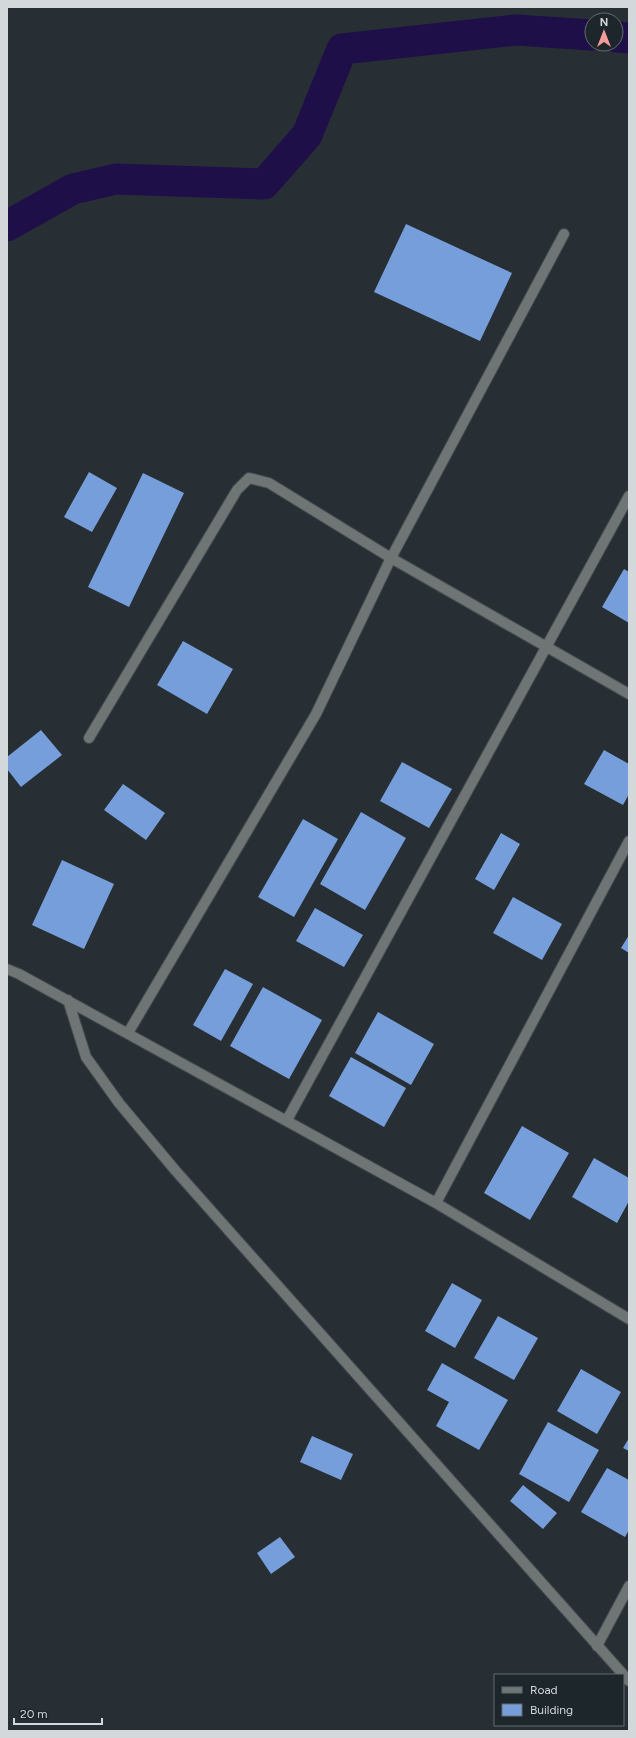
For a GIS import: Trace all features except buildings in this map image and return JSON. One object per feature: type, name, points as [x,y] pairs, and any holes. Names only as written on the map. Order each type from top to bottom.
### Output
[{"type":"street","points":[[128,1033],[316,714],[391,558],[564,234]]},
{"type":"street","points":[[89,738],[236,490],[249,478],[269,483],[391,558],[629,694]]},
{"type":"street","points":[[287,1120],[629,496]]},
{"type":"street","points":[[436,1203],[629,841]]},
{"type":"street","points":[[7,969],[68,1000],[436,1203],[629,1319]]},
{"type":"street","points":[[68,1000],[86,1057],[119,1102],[175,1170],[623,1674]]},
{"type":"street","points":[[597,1646],[629,1586]]},
{"type":"waterway","points":[[7,226],[73,189],[116,179],[264,184],[307,135],[342,49],[516,30],[584,34]]},
{"type":"waterway","points":[[624,38],[629,38]]}]
